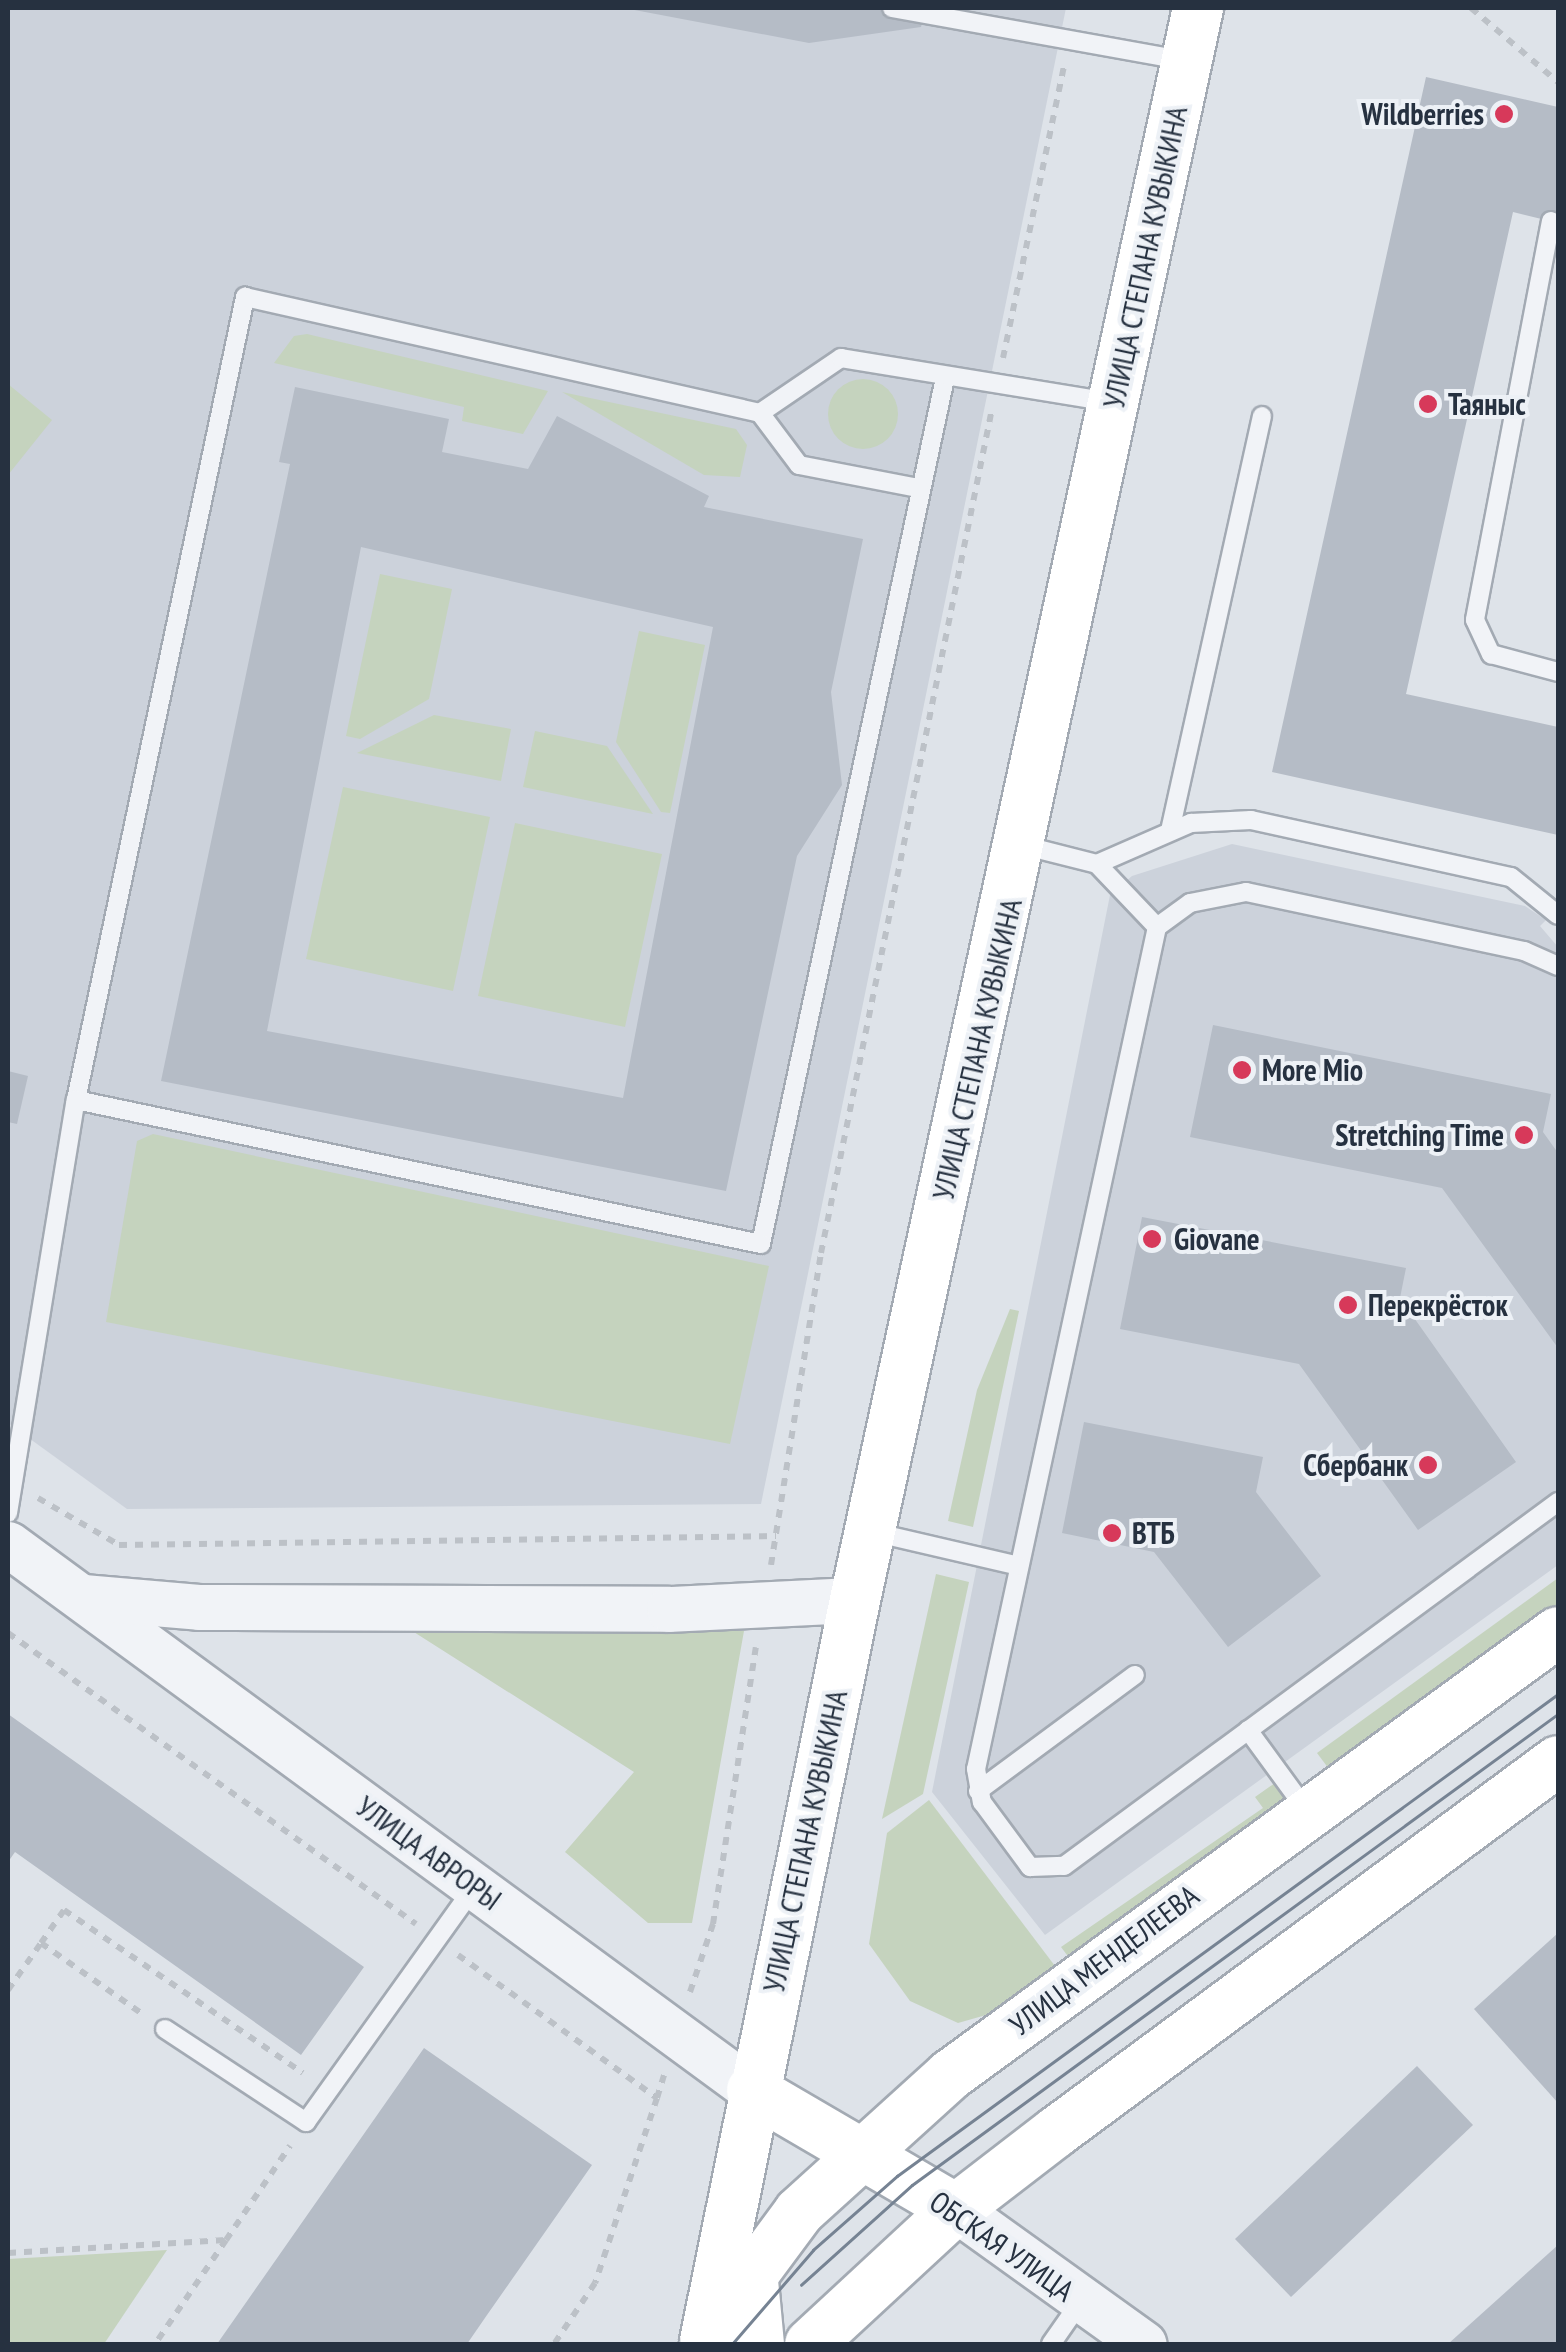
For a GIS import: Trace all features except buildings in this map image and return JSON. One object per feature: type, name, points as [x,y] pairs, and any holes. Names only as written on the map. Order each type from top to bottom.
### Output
[{"type":"main road","name":"УЛИЦА СТЕПАНА КУВЫКИНА","points":[[704,2343],[752,2090],[855,1600],[1022,846],[1198,8]]},
{"type":"main road","name":"УЛИЦА МЕНДЕЛЕЕВА","points":[[704,2343],[752,2270],[856,2153],[950,2075],[1307,1811],[1558,1632]]},
{"type":"main road","points":[[810,2344],[956,2210],[1558,1761]]},
{"type":"main road","name":"УЛИЦА СТЕПАНА КУВЫКИНА","points":[[752,2090],[752,2270],[759,2344]]},
{"type":"main road","name":"УЛИЦА АВРОРЫ","points":[[752,2090],[856,2153]]},
{"type":"main road","name":"ОБСКАЯ УЛИЦА","points":[[856,2153],[956,2210]]},
{"type":"street","name":"УЛИЦА АВРОРЫ","points":[[8,1544],[752,2090]]},
{"type":"street","points":[[82,1597],[199,1608],[763,1606],[855,1600]]},
{"type":"street","name":"ОБСКАЯ УЛИЦА","points":[[956,2210],[1144,2344]]},
{"type":"lane","points":[[892,8],[1186,61]]},
{"type":"lane","points":[[1552,222],[1475,620],[1476,635],[1491,654],[1558,672]]},
{"type":"lane","points":[[8,1513],[76,1100],[244,297],[760,413],[798,465],[919,488]]},
{"type":"lane","points":[[760,413],[841,358],[1113,402]]},
{"type":"lane","points":[[76,1100],[761,1244],[919,488],[946,378]]},
{"type":"lane","points":[[1170,831],[1262,416]]},
{"type":"lane","points":[[1097,864],[1170,831],[1211,820],[1252,820],[1511,877],[1536,890],[1558,915]]},
{"type":"lane","points":[[1022,846],[1097,864],[1157,927]]},
{"type":"lane","points":[[1558,966],[1524,951],[1246,892],[1190,903],[1157,927],[976,1769],[978,1790],[1030,1866],[1056,1870],[1558,1502]]},
{"type":"lane","points":[[870,1532],[1019,1566]]},
{"type":"lane","points":[[978,1790],[1135,1674]]},
{"type":"lane","points":[[1248,1730],[1307,1811]]},
{"type":"lane","points":[[164,2029],[306,2122],[474,1886]]},
{"type":"lane","points":[[1051,2344],[1082,2301]]},
{"type":"path","points":[[1471,8],[1558,82]]},
{"type":"path","points":[[657,2098],[713,1924],[821,1253],[1070,39]]},
{"type":"path","points":[[14,1484],[119,1545],[776,1536]]},
{"type":"path","points":[[8,1990],[64,1910],[302,2074]]},
{"type":"path","points":[[400,1936],[412,1921]]},
{"type":"path","points":[[40,1943],[164,2029]]},
{"type":"path","points":[[156,2344],[306,2122],[302,2074],[313,2059]]},
{"type":"path","points":[[8,2253],[226,2240]]},
{"type":"shaded area","points":[[8,8],[1066,8],[761,1504],[127,1509],[8,1423]]},
{"type":"shaded area","points":[[1232,844],[1525,906],[1546,920],[1540,926],[1558,947],[1558,1565],[1045,1935],[932,1792],[1110,895],[1132,876]]},
{"type":"green space","points":[[307,334],[548,391],[523,434],[462,421],[464,407],[274,363],[294,336]]},
{"type":"green space","points":[[863,379],[877,381],[888,389],[896,400],[896,428],[888,439],[877,447],[863,449],[849,447],[838,439],[830,428],[828,414],[830,400],[838,389],[849,381]]},
{"type":"green space","points":[[8,384],[52,420],[8,475]]},
{"type":"green space","points":[[562,392],[736,429],[747,445],[740,477],[704,475]]},
{"type":"green space","points":[[380,574],[452,589],[429,699],[360,739],[346,736]]},
{"type":"green space","points":[[639,631],[705,645],[670,813],[661,812],[616,742]]},
{"type":"green space","points":[[434,715],[511,729],[501,781],[357,753]]},
{"type":"green space","points":[[535,731],[607,746],[653,814],[523,787]]},
{"type":"green space","points":[[343,787],[490,817],[453,991],[306,959]]},
{"type":"green space","points":[[515,823],[662,854],[625,1027],[478,996]]},
{"type":"green space","points":[[153,1134],[769,1266],[730,1444],[106,1322],[137,1141]]},
{"type":"green space","points":[[1010,1309],[1019,1311],[973,1527],[948,1521],[977,1390]]},
{"type":"green space","points":[[936,1574],[969,1582],[923,1794],[882,1819]]},
{"type":"green space","points":[[1558,1578],[1558,1609],[1332,1773],[1317,1753]]},
{"type":"green space","points":[[406,1627],[744,1631],[692,1923],[648,1923],[565,1852],[634,1772]]},
{"type":"green space","points":[[1275,1783],[1291,1806],[1070,1959],[1061,1947],[1263,1808],[1255,1797]]},
{"type":"green space","points":[[929,1800],[1055,1966],[1000,2011],[958,2023],[910,2001],[869,1944],[887,1833]]},
{"type":"green space","points":[[167,2250],[104,2344],[8,2344],[8,2259]]},
{"type":"tram line","points":[[732,2344],[813,2250],[897,2176],[1558,1694]]},
{"type":"tram line","points":[[801,2285],[912,2185],[1558,1714]]},
{"type":"place","name":"Wildberries","points":[[1504,114]]},
{"type":"place","name":"Таяныс","points":[[1428,404]]},
{"type":"place","name":"More Mio","points":[[1242,1070]]},
{"type":"place","name":"Stretching Time","points":[[1524,1135]]},
{"type":"place","name":"Giovane","points":[[1152,1239]]},
{"type":"place","name":"Перекрёсток","points":[[1348,1305]]},
{"type":"place","name":"Сбербанк","points":[[1428,1465]]},
{"type":"place","name":"ВТБ","points":[[1112,1533]]}]
